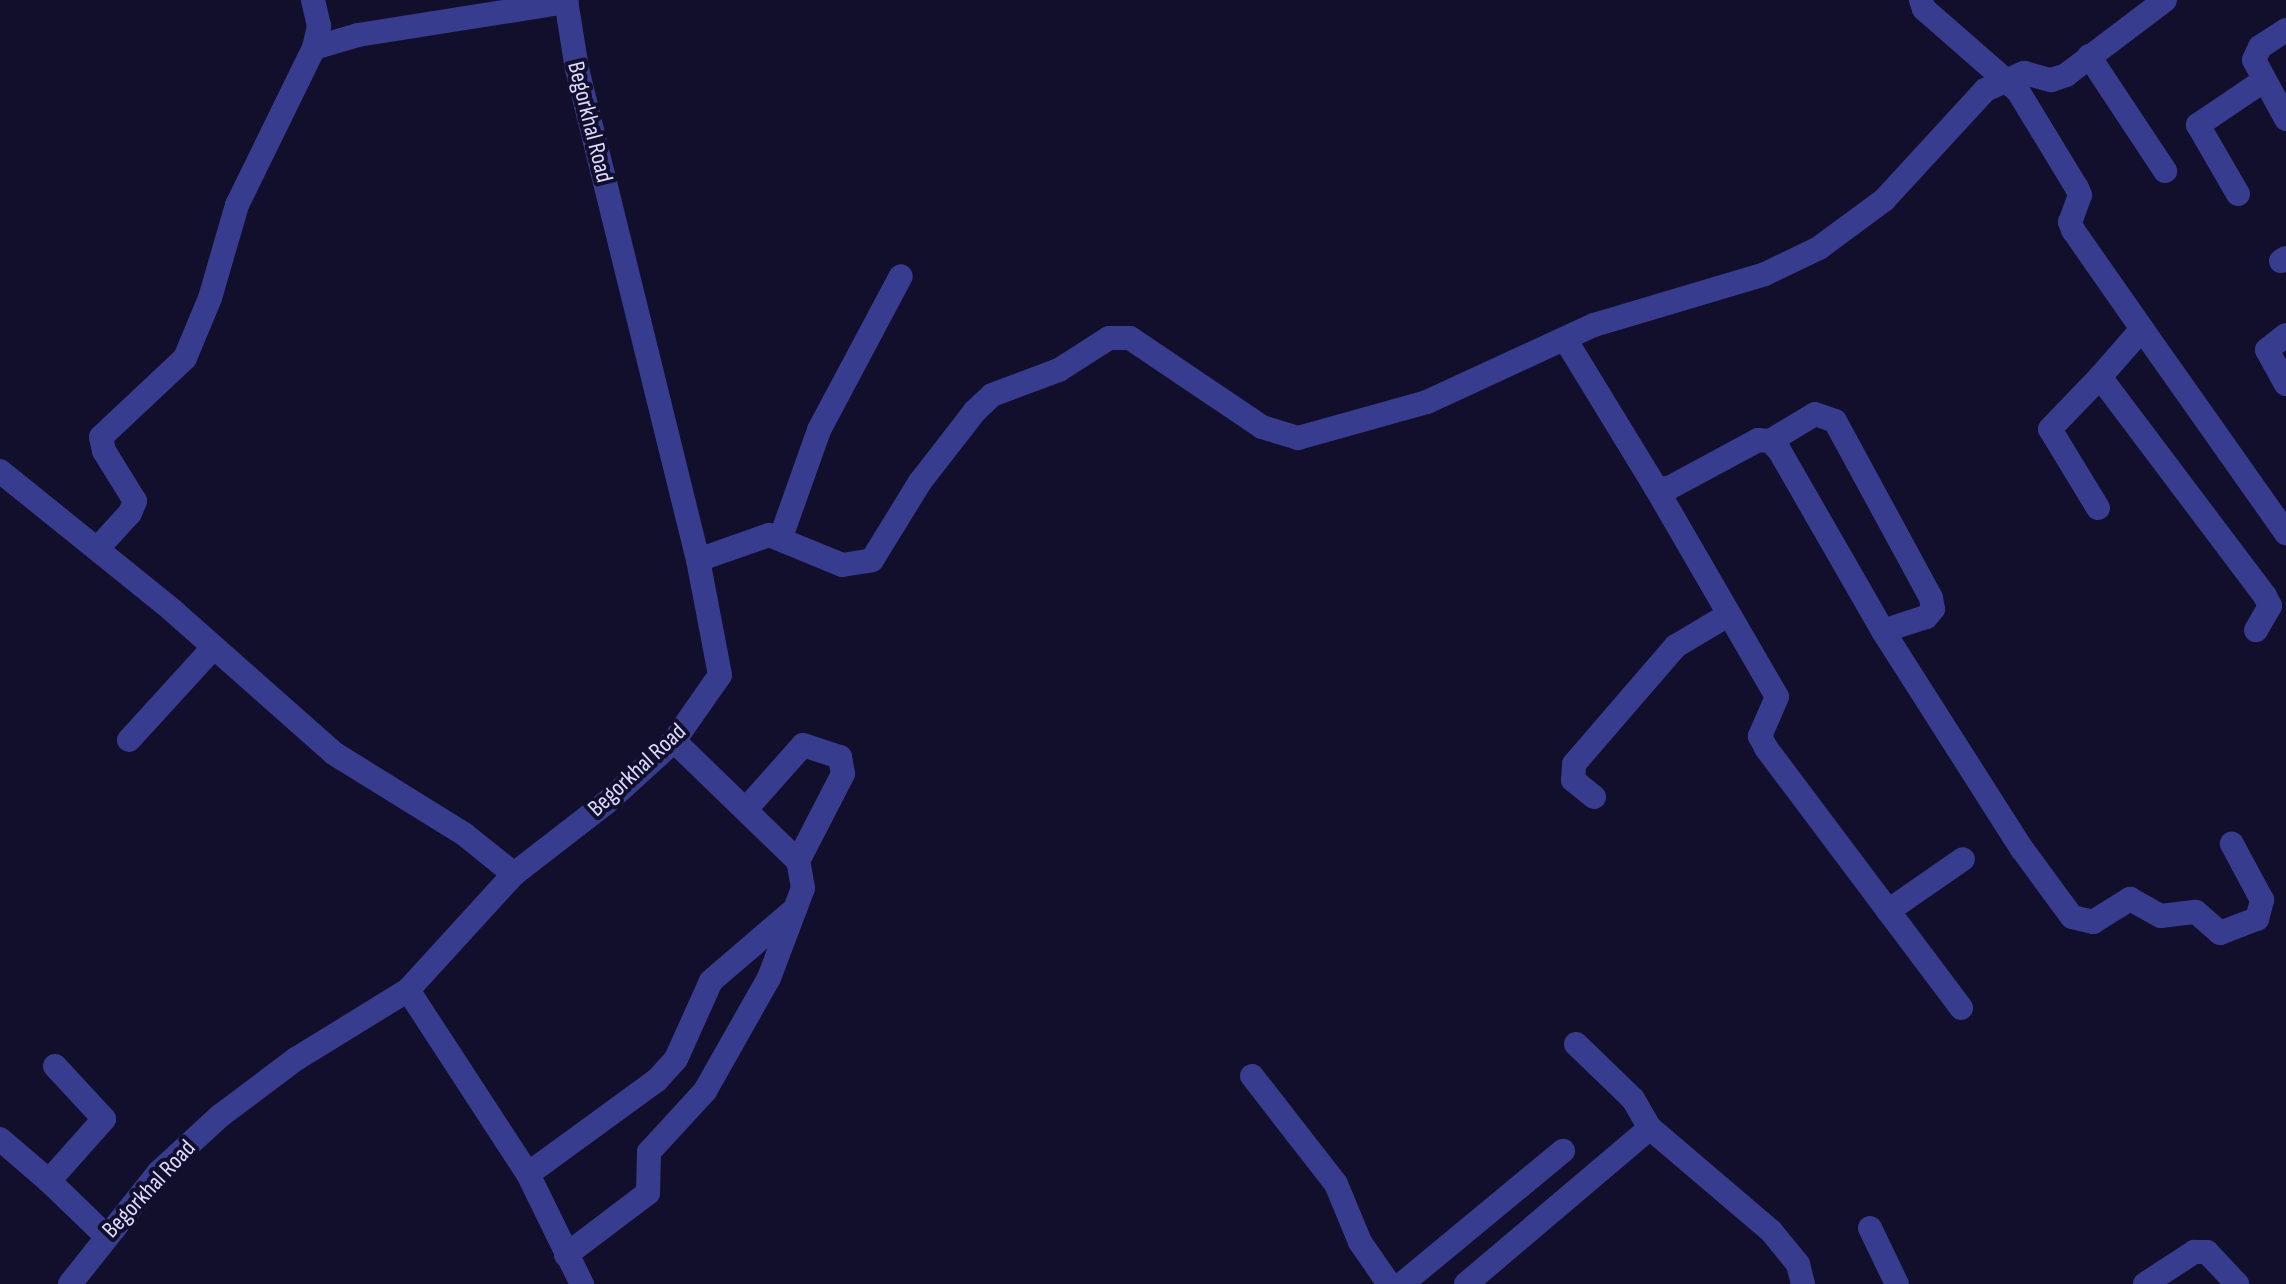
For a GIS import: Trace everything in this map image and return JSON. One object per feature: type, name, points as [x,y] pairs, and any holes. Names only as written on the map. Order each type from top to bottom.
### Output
[{"type":"street","points":[[98,548],[130,513],[135,501],[104,451],[101,437],[185,358],[210,298],[237,205],[314,48],[319,26],[313,0]]},
{"type":"street","points":[[1921,0],[1942,25],[2007,77],[2080,195],[2070,222],[2073,230],[2286,533]]},
{"type":"street","points":[[314,48],[358,35],[566,1]]},
{"type":"street","name":"Begorkhal Road","points":[[70,1284],[105,1235],[159,1172],[220,1116],[296,1059],[408,990],[514,874],[606,803],[674,741],[720,675],[698,560],[580,84],[566,1]]},
{"type":"street","points":[[698,560],[756,537],[781,537],[842,565],[872,560],[920,482],[975,411],[992,395],[1059,370],[1109,338],[1130,338],[1262,427],[1298,438],[1427,402],[1565,339],[1765,274],[1819,248],[1884,200],[1958,115],[2007,77],[2024,73],[2051,80],[2089,56],[2156,2]]},
{"type":"street","points":[[2286,30],[2255,53],[2263,81],[2286,119]]},
{"type":"street","points":[[2089,56],[2165,171]]},
{"type":"street","points":[[2238,194],[2198,125],[2263,81]]},
{"type":"street","points":[[781,537],[819,430],[901,276]]},
{"type":"street","points":[[2098,508],[2050,429],[2142,329]]},
{"type":"street","points":[[2286,335],[2267,350],[2286,384]]},
{"type":"street","points":[[1565,339],[1777,697],[1760,736],[1961,1008]]},
{"type":"street","points":[[2100,377],[2265,596],[2270,606],[2256,630]]},
{"type":"street","points":[[1656,488],[1669,488],[1758,440],[1770,441],[1815,414],[1835,421],[1931,598],[1933,609],[1926,617],[1883,631]]},
{"type":"street","points":[[1770,441],[1883,631],[2022,849],[2082,923],[2093,922],[2130,899],[2161,916],[2196,912],[2220,933],[2257,919],[2262,900],[2232,844]]},
{"type":"street","points":[[0,471],[98,548],[335,754],[464,834],[514,874]]},
{"type":"street","points":[[1594,797],[1573,780],[1574,764],[1676,646],[1728,615]]},
{"type":"street","points":[[129,740],[213,648]]},
{"type":"street","points":[[566,1255],[648,1193],[649,1152],[705,1091],[769,978],[803,888],[798,861],[747,808],[674,741]]},
{"type":"street","points":[[747,808],[803,745],[840,757],[843,774],[798,861]]},
{"type":"street","points":[[1888,911],[1963,859]]},
{"type":"street","points":[[528,1174],[657,1080],[676,1059],[711,981],[795,909]]},
{"type":"street","points":[[408,990],[528,1174],[582,1284]]},
{"type":"street","points":[[1576,1044],[1633,1099],[1650,1128],[1771,1231],[1798,1264],[1803,1284]]},
{"type":"street","points":[[49,1181],[104,1119],[55,1066]]},
{"type":"street","points":[[1252,1076],[1336,1184],[1360,1242],[1389,1284]]},
{"type":"street","points":[[1466,1284],[1650,1128]]},
{"type":"street","points":[[0,1139],[105,1235]]},
{"type":"street","points":[[1402,1284],[1563,1151]]},
{"type":"street","points":[[1870,1228],[1897,1284]]},
{"type":"street","points":[[2145,1284],[2194,1252],[2207,1252],[2237,1284]]}]
